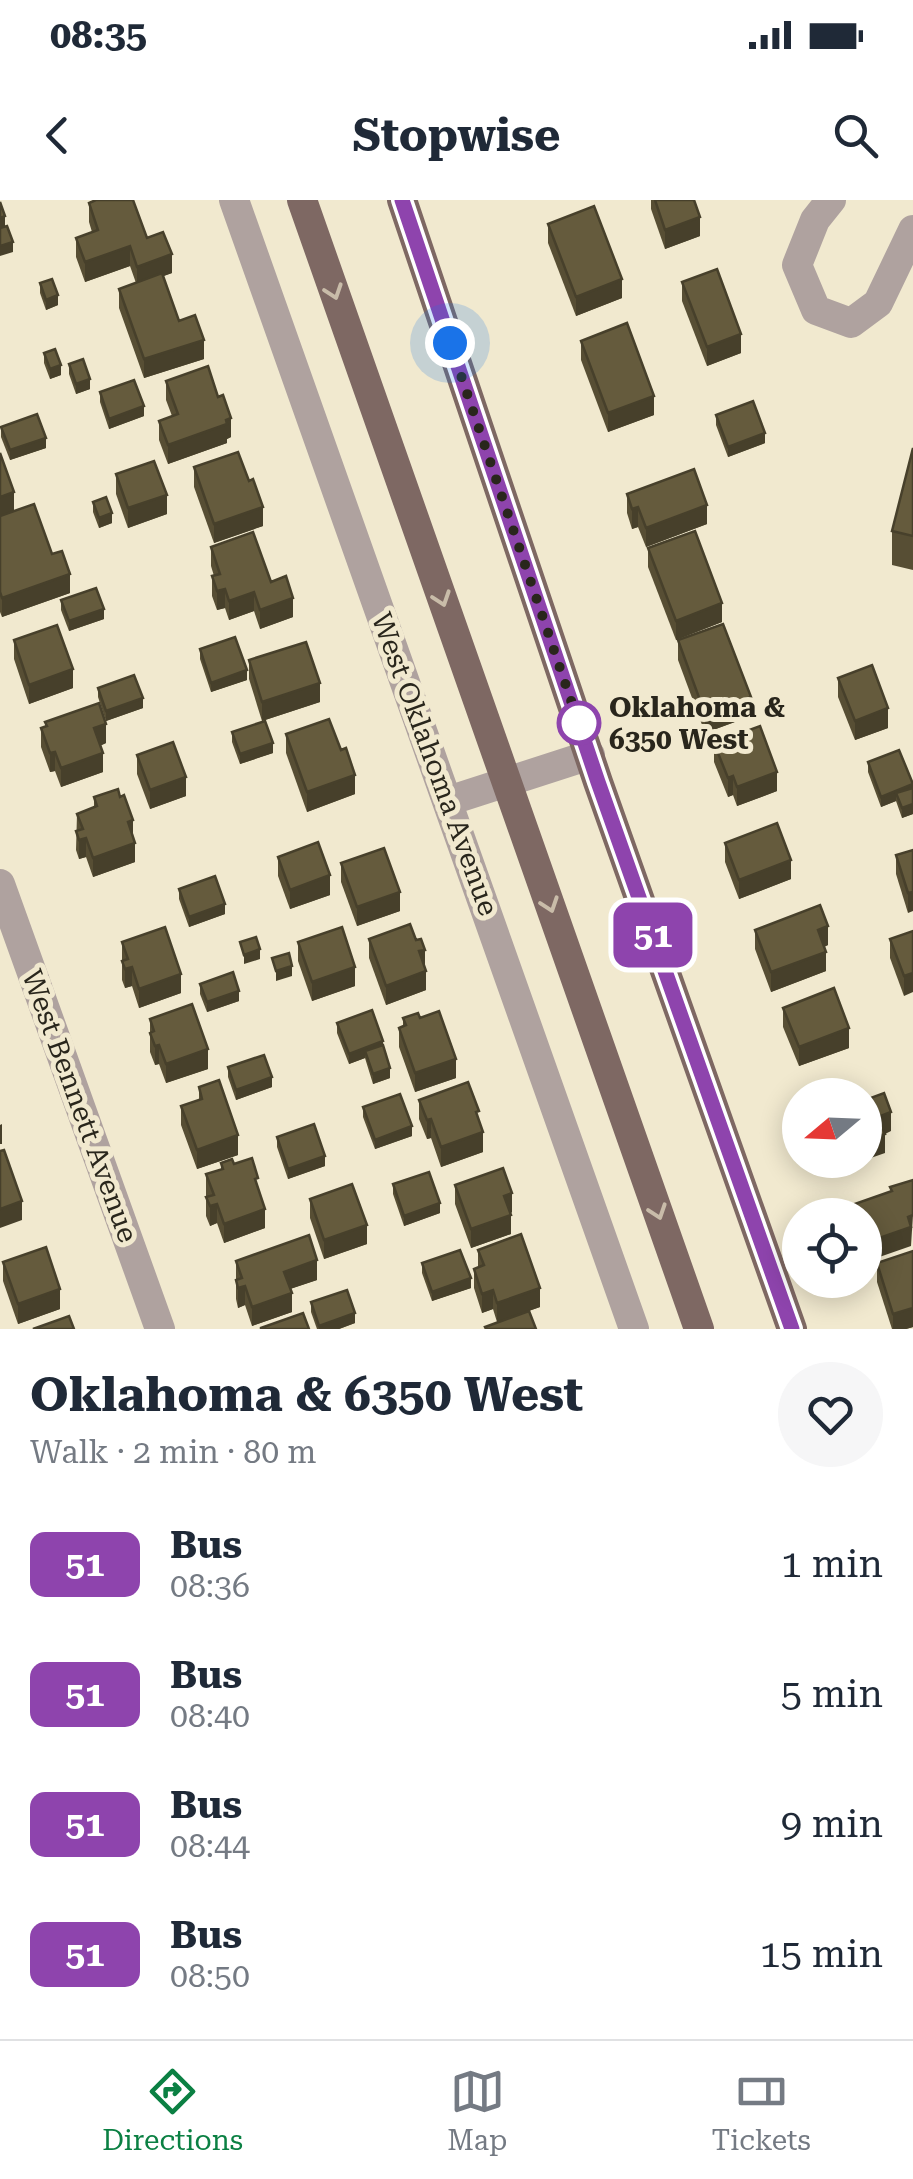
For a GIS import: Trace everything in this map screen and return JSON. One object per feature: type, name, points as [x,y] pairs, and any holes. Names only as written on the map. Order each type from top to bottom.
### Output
[{"type":"main road","points":[[302,200],[700,1329]]},
{"type":"main road","points":[[402,200],[590,755],[792,1329]]},
{"type":"street","name":"West Oklahoma Avenue","points":[[234,200],[634,1329]]},
{"type":"street","points":[[831,200],[814,220],[797,265],[816,310],[851,323],[878,303],[913,230]]},
{"type":"street","points":[[448,801],[590,755]]},
{"type":"street","name":"West Bennett Avenue","points":[[0,884],[160,1329]]},
{"type":"building","points":[[133,200],[147,238],[163,232],[172,254],[137,267],[130,246],[85,262],[76,238],[98,230],[89,203]]},
{"type":"building","points":[[655,200],[694,200],[700,217],[665,230]]},
{"type":"building","points":[[594,206],[622,279],[576,297],[548,224]]},
{"type":"building","points":[[7,226],[13,242],[0,246],[0,228]]},
{"type":"building","points":[[717,269],[741,334],[707,347],[682,282]]},
{"type":"building","points":[[162,273],[179,321],[195,315],[204,340],[144,359],[119,289]]},
{"type":"building","points":[[52,279],[58,295],[46,300],[40,283]]},
{"type":"building","points":[[627,323],[654,396],[608,413],[581,341]]},
{"type":"building","points":[[55,349],[61,365],[50,369],[44,353]]},
{"type":"building","points":[[83,359],[90,379],[76,384],[69,364]]},
{"type":"building","points":[[208,366],[218,397],[223,395],[231,418],[226,420],[227,424],[168,445],[159,421],[178,414],[166,381]]},
{"type":"building","points":[[134,380],[144,406],[109,419],[100,392]]},
{"type":"building","points":[[753,401],[765,433],[728,447],[716,415]]},
{"type":"building","points":[[37,414],[46,438],[10,450],[1,427]]},
{"type":"building","points":[[913,448],[913,536],[892,531]]},
{"type":"building","points":[[238,452],[263,507],[214,524],[194,467]]},
{"type":"building","points":[[0,453],[14,492],[0,497]]},
{"type":"building","points":[[154,461],[167,495],[128,508],[116,474]]},
{"type":"building","points":[[694,469],[707,505],[646,528],[638,507],[632,509],[627,494]]},
{"type":"building","points":[[106,497],[112,513],[99,518],[93,502]]},
{"type":"building","points":[[34,504],[52,554],[62,551],[70,574],[2,598],[0,516]]},
{"type":"building","points":[[695,531],[722,603],[676,621],[648,548]]},
{"type":"building","points":[[253,532],[271,582],[286,576],[293,598],[260,610],[254,592],[229,601],[225,589],[217,591],[212,576],[220,574],[211,547]]},
{"type":"building","points":[[96,588],[104,609],[69,621],[61,600]]},
{"type":"building","points":[[723,624],[751,697],[705,714],[678,640]]},
{"type":"building","points":[[57,625],[73,669],[29,685],[14,640]]},
{"type":"building","points":[[235,637],[247,670],[211,683],[200,649]]},
{"type":"building","points":[[306,642],[320,683],[262,702],[249,660]]},
{"type":"building","points":[[872,665],[888,708],[855,721],[838,678]]},
{"type":"building","points":[[134,675],[143,698],[106,711],[98,688]]},
{"type":"building","points":[[99,703],[106,724],[94,728],[103,753],[61,768],[55,752],[50,753],[41,728],[47,726],[45,722]]},
{"type":"building","points":[[329,719],[341,750],[346,748],[355,775],[307,792],[286,734]]},
{"type":"building","points":[[265,721],[273,743],[240,754],[232,732]]},
{"type":"building","points":[[760,726],[777,772],[737,787],[733,776],[728,778],[714,743]]},
{"type":"building","points":[[173,742],[186,777],[150,790],[137,755]]},
{"type":"building","points":[[899,750],[913,784],[881,797],[868,762]]},
{"type":"building","points":[[913,788],[913,804],[902,808],[896,793]]},
{"type":"building","points":[[118,789],[133,820],[128,822],[135,843],[93,858],[86,838],[79,840],[76,831],[83,829],[77,814],[97,806],[94,797]]},
{"type":"building","points":[[777,823],[791,860],[739,880],[725,843]]},
{"type":"building","points":[[318,842],[330,875],[290,890],[278,857]]},
{"type":"building","points":[[384,848],[400,892],[357,907],[341,863]]},
{"type":"building","points":[[913,850],[913,892],[908,893],[896,855]]},
{"type":"building","points":[[215,876],[225,904],[189,917],[179,889]]},
{"type":"building","points":[[820,905],[828,926],[818,930],[826,952],[771,972],[755,930]]},
{"type":"building","points":[[410,924],[425,950],[419,951],[426,971],[386,986],[369,939]]},
{"type":"building","points":[[165,927],[181,974],[139,989],[132,967],[125,969],[122,961],[128,959],[122,942]]},
{"type":"building","points":[[342,927],[355,967],[312,982],[298,942]]},
{"type":"building","points":[[913,931],[913,973],[904,976],[890,939]]},
{"type":"building","points":[[256,937],[260,949],[244,955],[240,942]]},
{"type":"building","points":[[289,953],[292,966],[276,971],[272,958]]},
{"type":"building","points":[[233,972],[239,991],[207,1002],[200,984]]},
{"type":"building","points":[[834,988],[849,1028],[799,1047],[783,1008]]},
{"type":"building","points":[[192,1004],[208,1049],[166,1064],[150,1033],[154,1031],[150,1019]]},
{"type":"building","points":[[372,1010],[383,1041],[349,1054],[337,1023]]},
{"type":"building","points":[[439,1011],[456,1059],[415,1073],[399,1028],[406,1025],[403,1018],[418,1013],[420,1018]]},
{"type":"building","points":[[383,1045],[390,1068],[373,1074],[365,1051]]},
{"type":"building","points":[[264,1055],[272,1077],[236,1090],[228,1067]]},
{"type":"building","points":[[219,1080],[238,1135],[197,1150],[181,1106],[202,1099],[199,1087]]},
{"type":"building","points":[[468,1082],[483,1132],[441,1147],[419,1100]]},
{"type":"building","points":[[400,1094],[412,1126],[375,1140],[363,1107]]},
{"type":"building","points":[[882,1094],[891,1112],[882,1115]]},
{"type":"building","points":[[314,1124],[325,1156],[288,1169],[277,1137]]},
{"type":"building","points":[[4,1150],[22,1201],[0,1209],[0,1151]]},
{"type":"building","points":[[252,1158],[265,1209],[224,1224],[217,1204],[210,1206],[206,1197],[214,1195],[206,1174],[223,1169],[221,1163],[232,1159],[234,1164]]},
{"type":"building","points":[[503,1168],[512,1193],[504,1196],[511,1215],[471,1229],[455,1185]]},
{"type":"building","points":[[429,1172],[440,1203],[404,1216],[393,1184]]},
{"type":"building","points":[[913,1180],[913,1215],[908,1217],[911,1227],[882,1237],[882,1198],[872,1198],[892,1191],[890,1187]]},
{"type":"building","points":[[352,1184],[367,1225],[324,1240],[310,1199]]},
{"type":"building","points":[[521,1234],[540,1288],[497,1303],[493,1290],[482,1294],[474,1269],[484,1265],[478,1250]]},
{"type":"building","points":[[309,1235],[317,1260],[284,1272],[292,1293],[252,1307],[245,1286],[238,1288],[236,1280],[242,1278],[236,1261]]},
{"type":"building","points":[[46,1247],[60,1289],[18,1304],[3,1262]]},
{"type":"building","points":[[460,1250],[471,1278],[432,1292],[422,1263]]},
{"type":"building","points":[[913,1251],[913,1308],[893,1314],[882,1279],[882,1261]]},
{"type":"building","points":[[347,1290],[355,1313],[319,1326],[311,1302]]},
{"type":"building","points":[[529,1311],[536,1329],[485,1327]]},
{"type":"building","points":[[303,1313],[309,1329],[261,1329],[261,1328]]},
{"type":"building","points":[[69,1316],[74,1329],[33,1329]]},
{"type":"bus line","name":"51","points":[[402,200],[598,782],[792,1329]]},
{"type":"place","name":"Oklahoma & 6350 West","points":[[579,723]]},
{"type":"route","points":[[450,343],[583,736],[579,723]]}]
